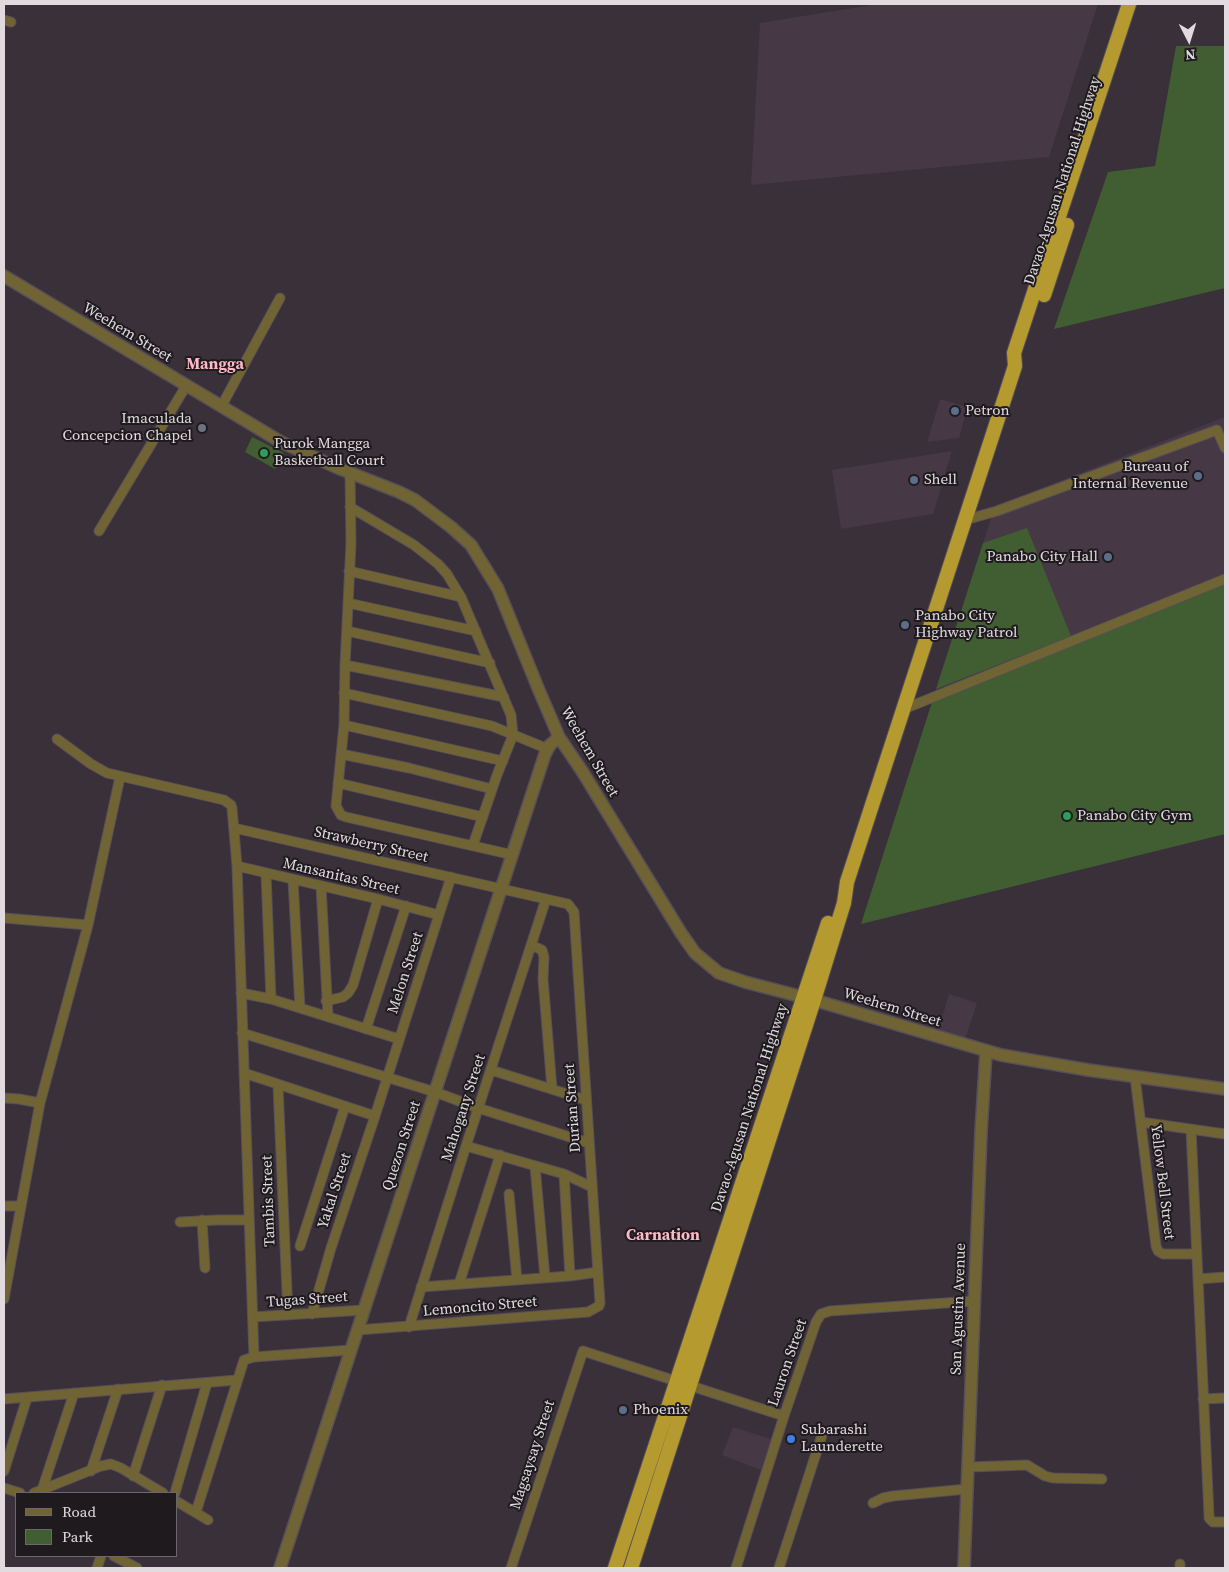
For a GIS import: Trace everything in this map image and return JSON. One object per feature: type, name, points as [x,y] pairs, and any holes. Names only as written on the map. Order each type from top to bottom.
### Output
[{"type":"highway","name":"Davao-Agusan National Highway","points":[[1086,153],[1129,4]]},
{"type":"highway","name":"Davao-Agusan National Highway","points":[[632,1568],[674,1414],[677,1382],[707,1311],[809,999],[844,903],[845,887],[904,710],[1014,366],[1014,353],[1138,4]]},
{"type":"highway","name":"Davao-Agusan National Highway","points":[[616,1565],[674,1414],[690,1387],[707,1311]]},
{"type":"street","name":"Weehem Street","points":[[4,276],[281,442],[350,474],[399,492],[415,500],[451,526],[471,546],[498,589],[559,737],[582,770],[681,933],[695,954],[708,966],[729,978],[809,999],[986,1052],[1018,1059],[1225,1089]]},
{"type":"street","points":[[221,407],[280,298]]},
{"type":"street","points":[[99,532],[186,386]]},
{"type":"street","points":[[964,520],[998,511],[1218,430],[1225,448]]},
{"type":"street","points":[[350,474],[351,543],[344,724],[336,806],[341,815],[513,855]]},
{"type":"street","points":[[350,507],[395,532],[438,564],[447,574],[461,597],[511,715],[513,735],[473,845]]},
{"type":"street","points":[[349,571],[461,597]]},
{"type":"street","points":[[904,710],[1225,579]]},
{"type":"street","points":[[348,603],[476,632]]},
{"type":"street","points":[[347,632],[490,663]]},
{"type":"street","points":[[345,665],[504,697]]},
{"type":"street","points":[[344,693],[492,726],[548,749]]},
{"type":"street","points":[[344,724],[503,761]]},
{"type":"street","name":"Quezon Street","points":[[280,1568],[548,749],[559,737]]},
{"type":"street","points":[[57,739],[90,764],[107,773],[224,800],[231,805],[237,866],[254,1357]]},
{"type":"street","points":[[341,754],[409,768],[492,789]]},
{"type":"street","points":[[4,1299],[40,1104],[88,925],[120,777]]},
{"type":"street","points":[[338,783],[483,817]]},
{"type":"street","name":"Strawberry Street","points":[[234,828],[568,904],[574,912]]},
{"type":"street","name":"Mansanitas Street","points":[[237,866],[439,915]]},
{"type":"street","points":[[266,874],[271,999]]},
{"type":"street","name":"Melon Street","points":[[386,1077],[451,877]]},
{"type":"street","points":[[293,880],[300,1008]]},
{"type":"street","points":[[321,886],[328,1016]]},
{"type":"street","points":[[326,1000],[343,996],[348,993],[353,985],[378,899]]},
{"type":"street","name":"Mahogany Street","points":[[409,1326],[546,899]]},
{"type":"street","points":[[366,1029],[406,906]]},
{"type":"street","name":"Durian Street","points":[[574,912],[600,1303]]},
{"type":"street","points":[[4,918],[88,925]]},
{"type":"street","points":[[532,945],[542,950],[544,957],[543,979],[552,1089]]},
{"type":"street","points":[[241,993],[271,999],[399,1038]]},
{"type":"street","points":[[242,1033],[435,1092],[478,1108],[589,1143]]},
{"type":"street","name":"San Agustin Avenue","points":[[964,1568],[981,1132],[986,1052]]},
{"type":"street","points":[[491,1070],[586,1100]]},
{"type":"street","points":[[244,1073],[278,1086],[375,1116]]},
{"type":"street","name":"Yellow Bell Street","points":[[1135,1076],[1158,1251],[1163,1254],[1196,1254]]},
{"type":"street","name":"Yakal Street","points":[[312,1314],[386,1077]]},
{"type":"street","name":"Tambis Street","points":[[278,1086],[288,1315]]},
{"type":"street","points":[[4,1098],[20,1099],[40,1104]]},
{"type":"street","points":[[300,1246],[345,1106]]},
{"type":"street","points":[[1141,1122],[1225,1134]]},
{"type":"street","points":[[1191,1129],[1209,1515],[1211,1520],[1217,1523],[1225,1522]]},
{"type":"street","points":[[466,1146],[564,1174],[592,1187]]},
{"type":"street","points":[[459,1284],[500,1155]]},
{"type":"street","points":[[535,1166],[544,1278]]},
{"type":"street","points":[[564,1174],[570,1276]]},
{"type":"street","points":[[510,1194],[517,1280]]},
{"type":"street","points":[[4,1206],[20,1206]]},
{"type":"street","points":[[202,1220],[205,1268]]},
{"type":"street","points":[[180,1222],[249,1220]]},
{"type":"street","points":[[421,1287],[570,1276],[598,1272]]},
{"type":"street","points":[[1198,1279],[1225,1277]]},
{"type":"street","name":"Lauron Street","points":[[736,1568],[784,1416],[816,1322],[821,1314],[830,1311],[974,1301]]},
{"type":"street","name":"Lemoncito Street","points":[[358,1330],[588,1312],[596,1309],[600,1303]]},
{"type":"street","name":"Tugas Street","points":[[253,1317],[364,1310]]},
{"type":"street","points":[[196,1512],[244,1360],[254,1357],[352,1350]]},
{"type":"street","name":"Magsaysay Street","points":[[511,1568],[583,1351],[677,1382]]},
{"type":"street","points":[[4,1399],[237,1380]]},
{"type":"street","points":[[677,1382],[784,1416]]},
{"type":"street","points":[[176,1492],[207,1383]]},
{"type":"street","points":[[133,1476],[162,1386]]},
{"type":"street","points":[[91,1471],[118,1390]]},
{"type":"street","points":[[38,1492],[74,1393]]},
{"type":"street","points":[[4,1471],[27,1398]]},
{"type":"street","points":[[1203,1399],[1225,1398]]},
{"type":"street","points":[[779,1568],[822,1435]]},
{"type":"street","points":[[38,1492],[101,1466],[111,1464],[116,1465],[161,1492]]},
{"type":"street","points":[[968,1467],[1027,1465],[1044,1476],[1053,1478],[1102,1479]]},
{"type":"street","points":[[4,1488],[17,1492]]},
{"type":"street","points":[[873,1503],[893,1496],[967,1490]]},
{"type":"street","points":[[178,1502],[208,1520]]},
{"type":"street","points":[[116,1557],[137,1568]]},
{"type":"street","points":[[616,1565],[632,1568]]},
{"type":"shaded area","points":[[878,4],[1098,4],[1049,157],[751,185],[760,23]]},
{"type":"shaded area","points":[[940,399],[968,407],[959,438],[927,442]]},
{"type":"shaded area","points":[[1225,417],[1225,583],[932,702],[995,506]]},
{"type":"shaded area","points":[[952,451],[933,514],[841,529],[832,470]]},
{"type":"shaded area","points":[[949,994],[977,1003],[965,1040],[938,1031]]},
{"type":"shaded area","points":[[733,1427],[771,1439],[761,1470],[722,1455]]},
{"type":"green space","points":[[1176,46],[1225,46],[1225,288],[1054,329],[1108,172],[1155,166]]},
{"type":"green space","name":"Purok Mangga Basketball Court","points":[[252,437],[284,453],[275,469],[245,452]]},
{"type":"green space","points":[[1027,528],[1071,636],[936,689],[983,543]]},
{"type":"green space","points":[[1225,583],[1225,834],[861,924],[932,702]]},
{"type":"place","name":"Petron","points":[[955,411]]},
{"type":"place","name":"Imaculada Concepcion Chapel","points":[[202,428]]},
{"type":"place","name":"Purok Mangga Basketball Court","points":[[264,453]]},
{"type":"place","name":"Bureau of Internal Revenue","points":[[1198,476]]},
{"type":"place","name":"Shell","points":[[914,480]]},
{"type":"place","name":"Panabo City Hall","points":[[1108,557]]},
{"type":"place","name":"Panabo City Highway Patrol","points":[[905,625]]},
{"type":"place","name":"Panabo City Gym","points":[[1067,816]]},
{"type":"place","name":"Phoenix","points":[[623,1410]]},
{"type":"place","name":"Subarashi Launderette","points":[[791,1439]]},
{"type":"district","name":"Mangga","points":[[215,365]]},
{"type":"district","name":"Carnation","points":[[663,1236]]}]
